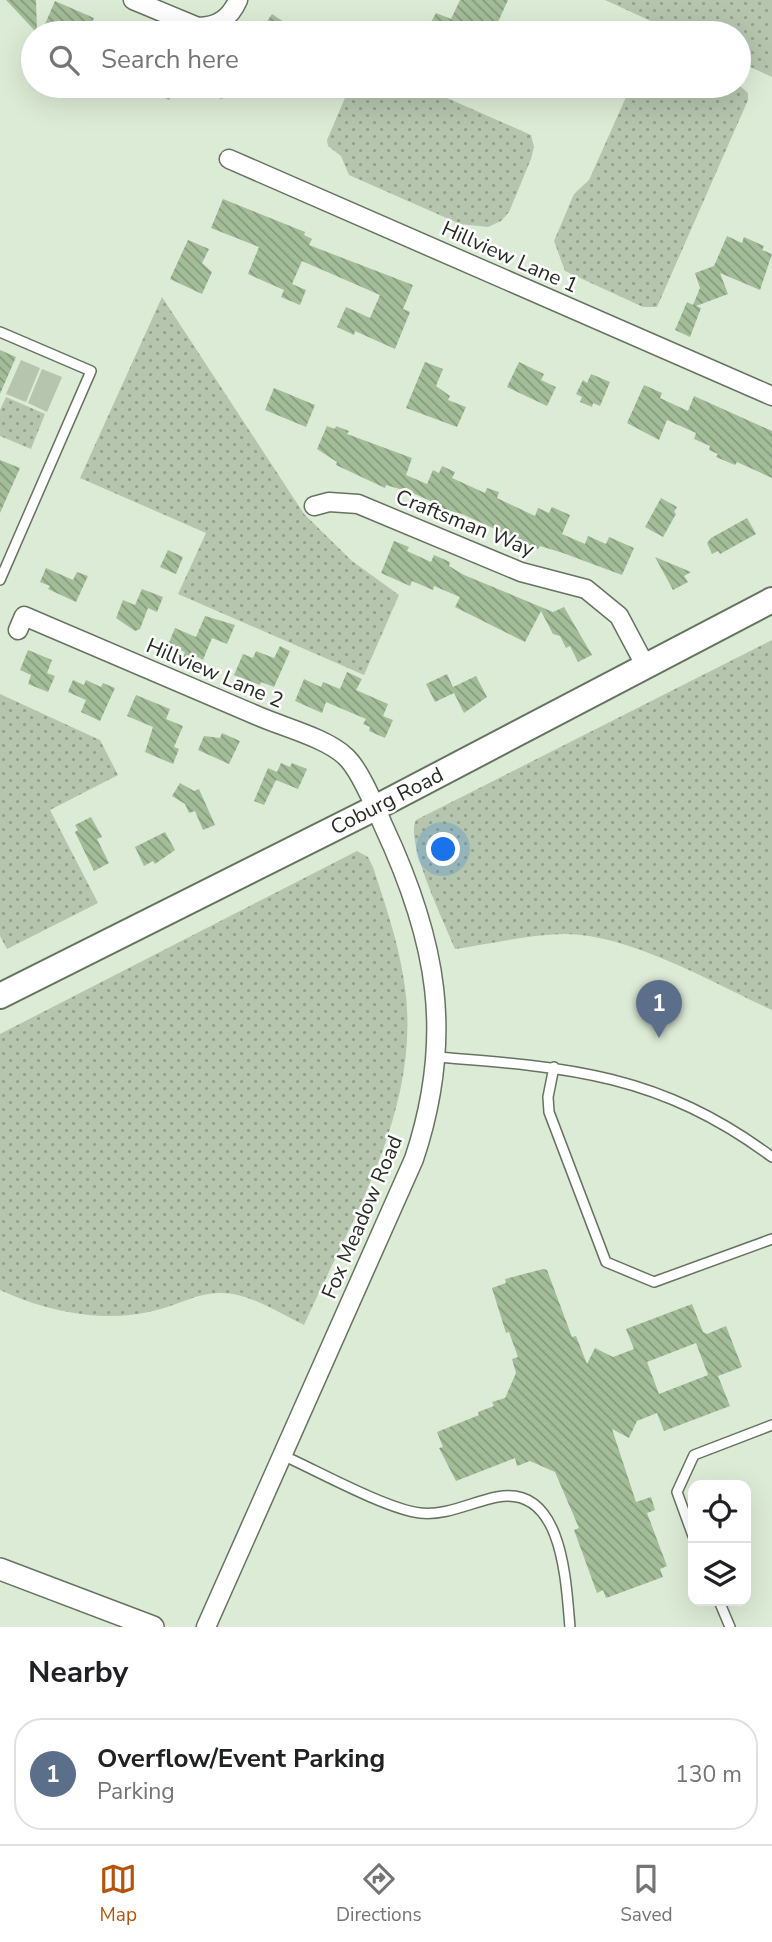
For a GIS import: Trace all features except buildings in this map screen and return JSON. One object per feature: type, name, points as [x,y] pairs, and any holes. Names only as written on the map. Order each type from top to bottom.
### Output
[{"type":"main road","name":"Coburg Road","points":[[0,996],[375,808],[772,600]]},
{"type":"street","points":[[133,0],[184,21]]},
{"type":"street","points":[[222,21],[238,0]]},
{"type":"street","name":"Hillview Lane 1","points":[[229,159],[772,396]]},
{"type":"street","name":"Craftsman Way","points":[[314,506],[329,502],[358,504],[521,572],[586,589],[619,616],[645,665]]},
{"type":"street","name":"Hillview Lane 2","points":[[18,630],[24,616],[333,748],[348,760],[375,808]]},
{"type":"street","name":"Fox Meadow Road","points":[[206,1627],[414,1159],[426,1119],[436,1057],[436,991],[426,938],[411,890],[375,808]]},
{"type":"street","points":[[0,1569],[153,1627]]},
{"type":"lane","points":[[0,332],[91,371],[0,580]]},
{"type":"lane","points":[[436,1057],[554,1067],[598,1074],[667,1096],[714,1119],[772,1157]]},
{"type":"lane","points":[[554,1067],[548,1097],[549,1112],[606,1262],[654,1282],[772,1239]]},
{"type":"lane","points":[[688,1522],[677,1492],[694,1455],[772,1425]]},
{"type":"lane","points":[[282,1455],[411,1512],[442,1512],[499,1496],[531,1502],[546,1516],[564,1563],[570,1627]]},
{"type":"lane","points":[[721,1606],[730,1627]]},
{"type":"green space","points":[[605,0],[772,0],[772,77],[751,67],[751,21],[651,21]]},
{"type":"green space","points":[[345,98],[447,98],[531,135],[534,147],[509,212],[501,221],[488,227],[460,224],[349,175],[341,156],[328,146],[327,140]]},
{"type":"green space","points":[[626,98],[748,98],[657,307],[643,307],[565,271],[554,241],[574,194],[589,180]]},
{"type":"green space","points":[[162,297],[304,514],[352,561],[399,595],[364,675],[178,594],[206,533],[80,478]]},
{"type":"green space","points":[[21,360],[40,368],[26,402],[6,394]]},
{"type":"green space","points":[[42,369],[62,377],[47,412],[28,403]]},
{"type":"green space","points":[[6,397],[45,414],[31,449],[0,436],[0,410]]},
{"type":"green space","points":[[772,640],[772,1010],[671,962],[618,942],[592,936],[539,936],[455,949],[421,864],[414,830],[416,820]]},
{"type":"green space","points":[[0,694],[100,740],[118,775],[50,810],[98,903],[7,949],[0,936]]},
{"type":"green space","points":[[357,851],[368,857],[373,867],[401,966],[407,1027],[404,1071],[380,1158],[304,1325],[263,1304],[230,1294],[203,1295],[137,1314],[97,1316],[57,1310],[0,1290],[0,1034]]},
{"type":"place","name":"Overflow/Event Parking","points":[[659,1038]]}]
